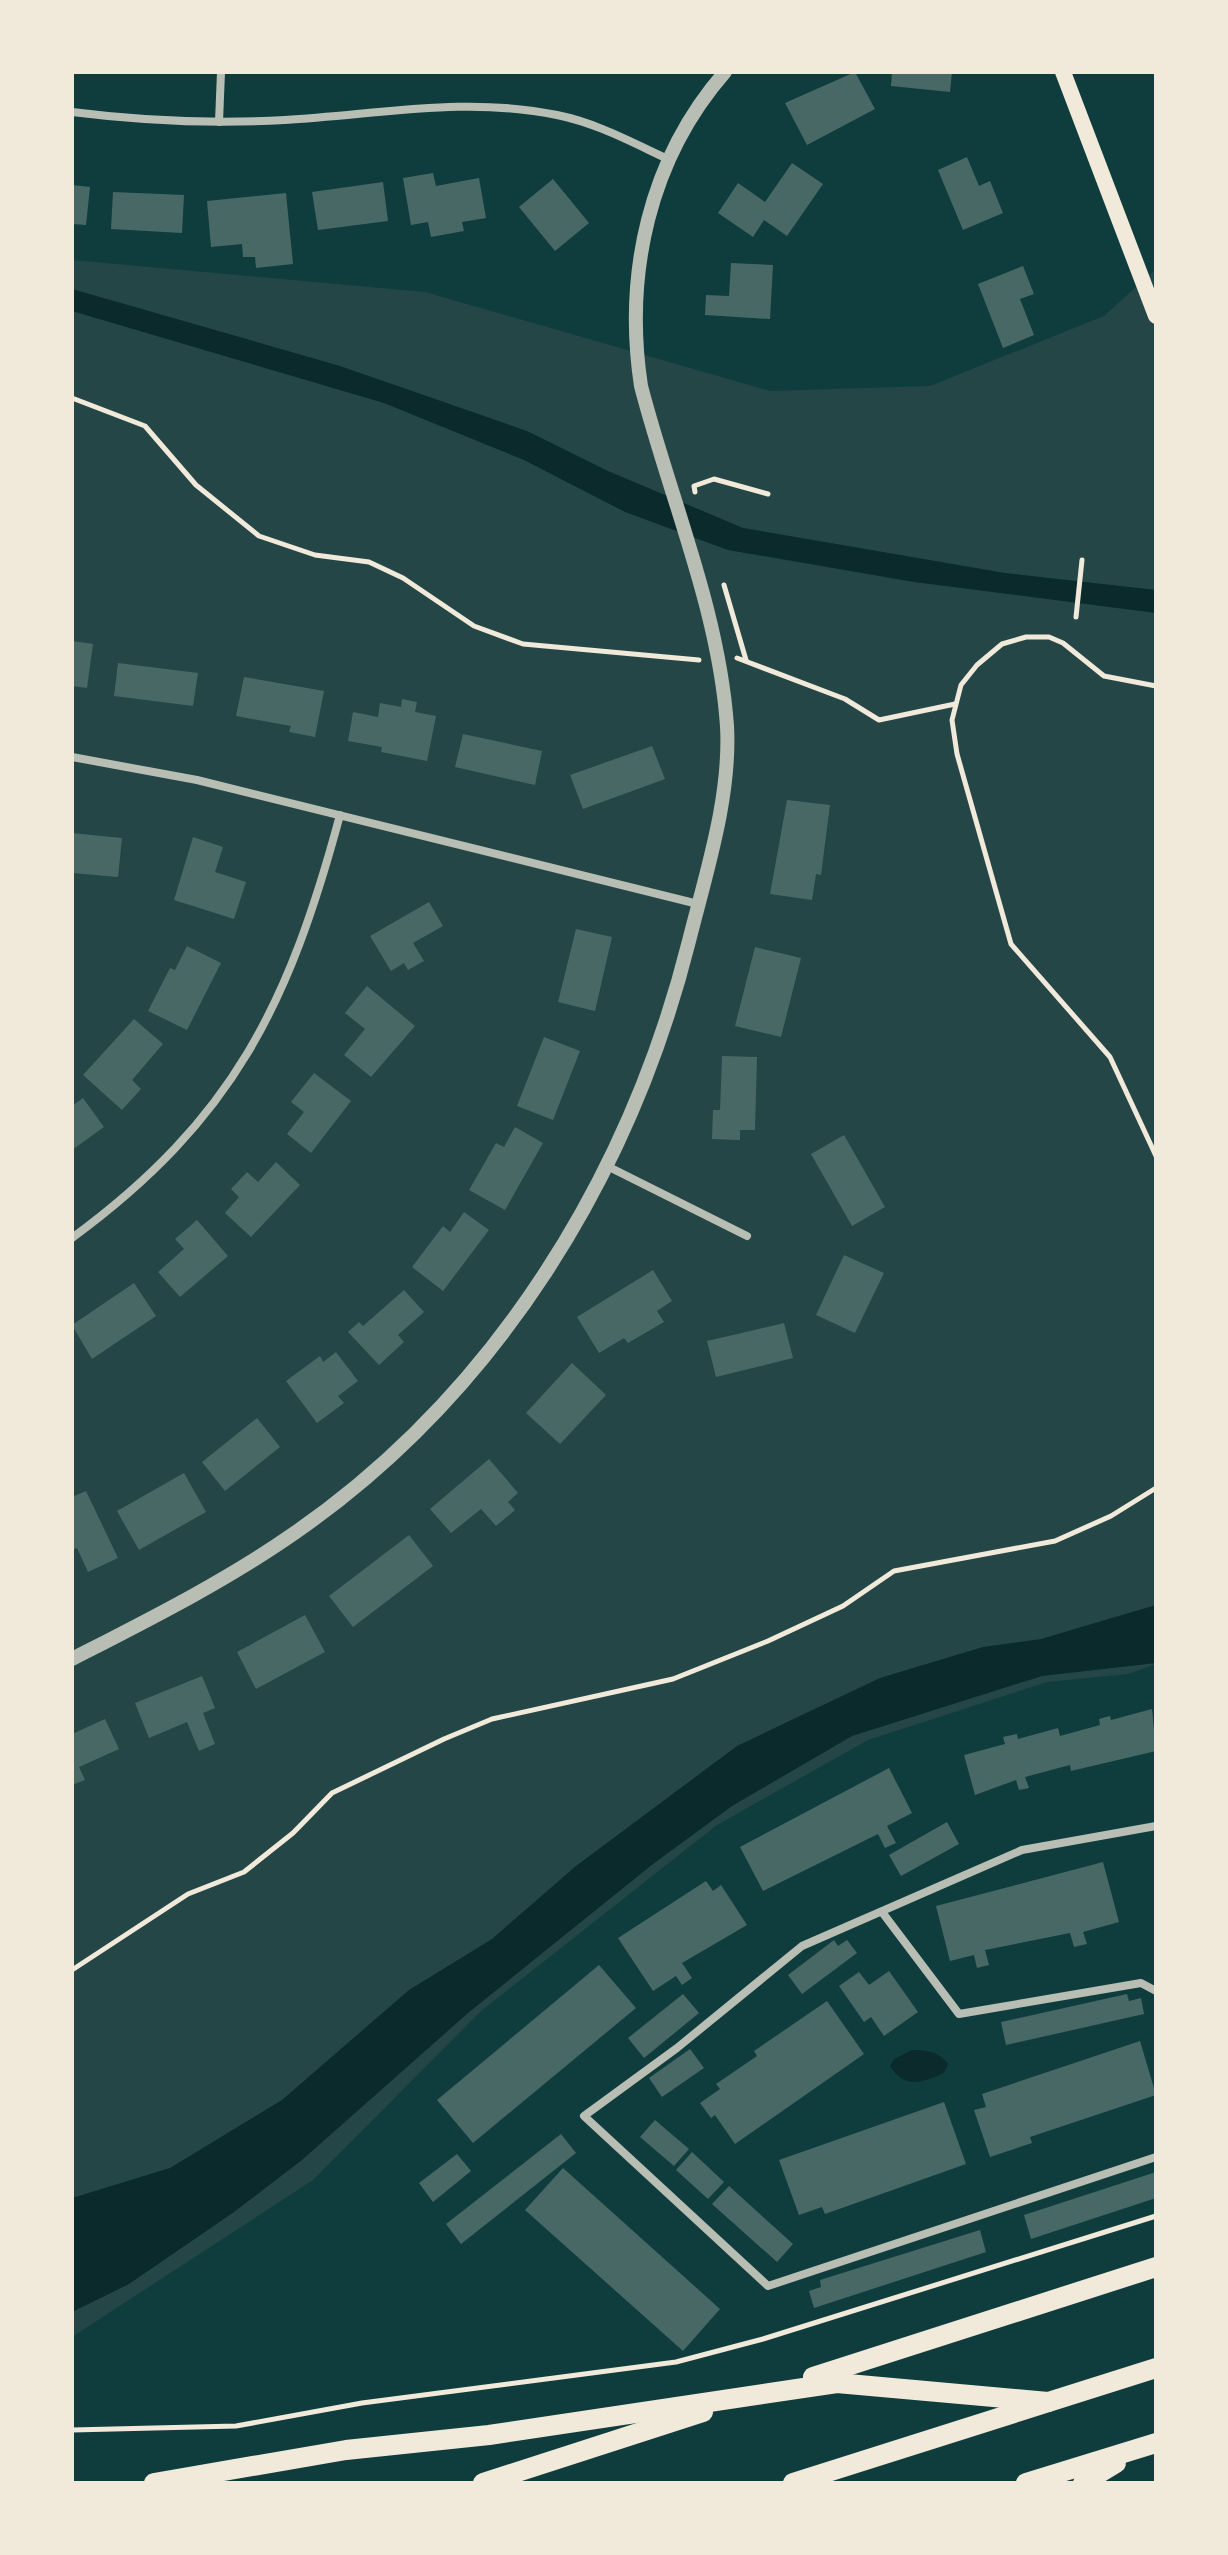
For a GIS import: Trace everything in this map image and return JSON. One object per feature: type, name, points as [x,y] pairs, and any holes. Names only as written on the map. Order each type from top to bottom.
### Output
[{"type":"highway","points":[[483,2483],[1156,2267]]},
{"type":"highway","points":[[793,2483],[1156,2368]]},
{"type":"highway","points":[[154,2483],[346,2450],[489,2435],[837,2383],[1048,2402]]},
{"type":"highway","points":[[1026,2483],[1148,2446]]},
{"type":"highway","points":[[1083,2483],[1148,2446]]},
{"type":"main road","points":[[1063,72],[1156,316]]},
{"type":"street","points":[[219,122],[221,72]]},
{"type":"street","points":[[72,1659],[240,1569],[299,1530],[378,1467],[432,1416],[522,1307],[588,1206],[646,1081],[673,1002],[698,904],[724,777],[727,730],[719,659],[655,441],[635,349],[638,260],[652,202],[670,160],[694,115],[725,72]]},
{"type":"street","points":[[72,112],[147,121],[219,122],[286,120],[455,104],[517,108],[560,115],[600,128],[670,160]]},
{"type":"street","points":[[72,757],[197,780],[698,904]]},
{"type":"street","points":[[72,1238],[123,1201],[169,1157],[222,1093],[257,1040],[285,986],[314,911],[340,815]]},
{"type":"street","points":[[607,1166],[747,1236]]},
{"type":"street","points":[[1156,1826],[1022,1850],[802,1946],[677,2048],[584,2116],[768,2286],[1156,2157]]},
{"type":"street","points":[[882,1912],[959,2014],[1141,1983],[1156,1991]]},
{"type":"path","points":[[72,398],[145,426],[196,485],[259,536],[315,555],[369,562],[403,578],[474,626],[523,644],[746,661],[845,699],[879,720],[955,704]]},
{"type":"path","points":[[698,501],[694,486],[714,479],[768,494]]},
{"type":"path","points":[[1076,617],[1082,560]]},
{"type":"path","points":[[720,574],[746,661]]},
{"type":"path","points":[[1156,686],[1104,676],[1063,643],[1049,637],[1026,637],[1002,644],[977,665],[961,685],[952,720],[957,754],[1011,944],[1110,1057],[1156,1156]]},
{"type":"path","points":[[72,1970],[188,1894],[244,1872],[293,1833],[332,1793],[444,1739],[492,1719],[673,1679],[768,1641],[843,1606],[894,1571],[1055,1541],[1111,1516],[1156,1488]]},
{"type":"path","points":[[72,2430],[236,2426],[377,2400],[676,2362],[763,2339],[1156,2216]]},
{"type":"shaded area","points":[[72,260],[425,292],[770,391],[930,386],[1104,316],[1156,269],[1156,1664],[1128,1674],[1047,1682],[868,1740],[717,1825],[481,2011],[313,2180],[72,2337]]},
{"type":"shaded area","points":[[72,289],[340,366],[527,431],[608,471],[743,528],[1005,573],[1156,590],[1156,613],[914,582],[728,550],[625,512],[524,460],[384,403],[72,311]]},
{"type":"shaded area","points":[[1156,1605],[1156,1663],[1042,1676],[852,1736],[732,1806],[653,1864],[468,2013],[302,2160],[234,2212],[129,2284],[72,2312],[72,2198],[170,2168],[282,2100],[409,1990],[492,1939],[576,1866],[737,1746],[880,1678],[983,1647],[1041,1639]]},
{"type":"shaded area","points":[[912,2050],[937,2054],[948,2064],[944,2073],[914,2082],[901,2078],[890,2066],[894,2059]]},
{"type":"building","points":[[855,72],[875,109],[807,145],[785,103]]},
{"type":"building","points":[[892,72],[952,72],[950,92],[891,86]]},
{"type":"building","points":[[967,157],[979,186],[990,181],[1003,213],[963,230],[938,170]]},
{"type":"building","points":[[792,163],[823,184],[787,236],[764,220],[753,237],[718,213],[738,183],[765,202]]},
{"type":"building","points":[[433,173],[436,186],[479,178],[486,218],[462,222],[464,231],[431,237],[428,222],[411,225],[403,178]]},
{"type":"building","points":[[553,179],[589,223],[555,251],[519,207]]},
{"type":"building","points":[[383,182],[388,221],[318,230],[312,192]]},
{"type":"building","points":[[72,185],[90,187],[86,225],[72,224]]},
{"type":"building","points":[[113,192],[184,195],[182,233],[111,229]]},
{"type":"building","points":[[286,193],[293,264],[256,268],[255,257],[243,257],[242,244],[211,247],[207,201]]},
{"type":"building","points":[[731,263],[773,265],[770,319],[705,315],[706,295],[729,296]]},
{"type":"building","points":[[1023,266],[1034,294],[1020,299],[1034,335],[1003,348],[978,284]]},
{"type":"building","points":[[72,641],[93,644],[87,688],[72,686]]},
{"type":"building","points":[[118,663],[198,673],[193,706],[114,696]]},
{"type":"building","points":[[244,677],[324,691],[315,737],[289,732],[291,726],[236,716]]},
{"type":"building","points":[[402,699],[417,702],[415,712],[436,716],[427,761],[381,752],[382,747],[348,741],[353,712],[378,717],[380,703],[401,707]]},
{"type":"building","points":[[463,734],[542,751],[535,785],[455,767]]},
{"type":"building","points":[[652,746],[665,779],[583,809],[570,775]]},
{"type":"building","points":[[787,800],[830,805],[821,875],[816,874],[812,900],[770,894]]},
{"type":"building","points":[[72,833],[122,838],[118,877],[72,873]]},
{"type":"building","points":[[193,837],[223,847],[215,872],[246,882],[234,919],[174,900]]},
{"type":"building","points":[[429,902],[443,926],[413,943],[424,961],[408,970],[404,963],[391,971],[370,936]]},
{"type":"building","points":[[576,929],[612,937],[595,1011],[558,1002]]},
{"type":"building","points":[[187,946],[221,963],[187,1030],[148,1011],[170,968],[175,970]]},
{"type":"building","points":[[755,947],[801,958],[781,1037],[735,1026]]},
{"type":"building","points":[[367,986],[415,1026],[371,1077],[344,1055],[365,1029],[345,1013]]},
{"type":"building","points":[[134,1019],[163,1044],[132,1080],[141,1089],[122,1110],[83,1075]]},
{"type":"building","points":[[544,1037],[580,1051],[553,1120],[517,1106]]},
{"type":"building","points":[[722,1056],[757,1057],[755,1130],[740,1130],[740,1140],[712,1139],[713,1110],[720,1110]]},
{"type":"building","points":[[314,1073],[351,1101],[311,1153],[287,1134],[304,1112],[291,1102]]},
{"type":"building","points":[[83,1098],[104,1127],[72,1150],[72,1106]]},
{"type":"building","points":[[515,1127],[543,1143],[505,1210],[469,1190],[496,1143],[504,1147]]},
{"type":"building","points":[[844,1135],[885,1207],[852,1226],[811,1154]]},
{"type":"building","points":[[276,1162],[300,1185],[251,1237],[225,1213],[239,1197],[231,1189],[247,1172],[258,1182]]},
{"type":"building","points":[[464,1212],[489,1230],[443,1291],[412,1267],[443,1226],[450,1232]]},
{"type":"building","points":[[197,1220],[228,1256],[180,1297],[158,1272],[184,1249],[175,1239]]},
{"type":"building","points":[[844,1255],[884,1273],[855,1333],[816,1315]]},
{"type":"building","points":[[653,1270],[672,1301],[657,1311],[664,1322],[628,1343],[624,1338],[599,1353],[577,1317]]},
{"type":"building","points":[[134,1283],[156,1316],[92,1359],[72,1325]]},
{"type":"building","points":[[404,1290],[424,1312],[398,1335],[404,1342],[379,1365],[348,1332],[359,1322],[363,1326]]},
{"type":"building","points":[[784,1323],[793,1358],[716,1377],[707,1341]]},
{"type":"building","points":[[336,1352],[358,1381],[338,1396],[344,1403],[317,1423],[286,1381],[320,1356],[323,1362]]},
{"type":"building","points":[[572,1363],[606,1395],[560,1444],[526,1413]]},
{"type":"building","points":[[257,1418],[280,1447],[225,1491],[202,1462]]},
{"type":"building","points":[[489,1459],[518,1493],[508,1502],[515,1510],[496,1526],[481,1509],[451,1533],[430,1509]]},
{"type":"building","points":[[184,1473],[206,1512],[139,1550],[117,1511]]},
{"type":"building","points":[[86,1491],[118,1558],[88,1572],[77,1548],[72,1550],[72,1497]]},
{"type":"building","points":[[409,1535],[433,1566],[353,1627],[329,1596]]},
{"type":"building","points":[[305,1615],[325,1652],[256,1689],[237,1652]]},
{"type":"building","points":[[202,1676],[215,1708],[203,1713],[215,1744],[199,1751],[187,1722],[149,1738],[135,1703]]},
{"type":"building","points":[[1152,1709],[1156,1751],[1071,1771],[1070,1765],[1025,1777],[1029,1788],[1019,1790],[1016,1780],[975,1795],[964,1755],[1005,1744],[1003,1737],[1017,1734],[1018,1739],[1058,1728],[1060,1736],[1100,1725],[1099,1719],[1110,1716],[1111,1720]]},
{"type":"building","points":[[105,1719],[119,1749],[79,1767],[85,1780],[72,1785],[72,1734]]},
{"type":"building","points":[[889,1768],[912,1813],[887,1826],[896,1843],[885,1848],[878,1834],[763,1891],[740,1847]]},
{"type":"building","points":[[947,1822],[959,1844],[901,1876],[889,1855]]},
{"type":"building","points":[[1103,1862],[1119,1922],[1083,1932],[1087,1944],[1074,1947],[1070,1933],[985,1950],[989,1965],[977,1968],[974,1955],[950,1961],[936,1906]]},
{"type":"building","points":[[706,1881],[713,1891],[721,1885],[747,1925],[682,1963],[692,1978],[682,1985],[676,1976],[653,1991],[618,1938]]},
{"type":"building","points":[[834,1940],[838,1946],[847,1940],[857,1953],[802,1994],[788,1975]]},
{"type":"building","points":[[599,1965],[636,2008],[473,2143],[437,2100]]},
{"type":"building","points":[[889,1971],[918,2012],[884,2036],[871,2017],[864,2022],[839,1986],[859,1972],[869,1985]]},
{"type":"building","points":[[683,1994],[699,2013],[644,2058],[628,2038]]},
{"type":"building","points":[[1127,1994],[1129,2001],[1141,1998],[1144,2014],[1006,2045],[1001,2022]]},
{"type":"building","points":[[827,2001],[864,2054],[735,2144],[715,2115],[711,2118],[700,2103],[720,2089],[716,2084],[757,2056],[754,2051]]},
{"type":"building","points":[[1140,2041],[1156,2095],[1030,2137],[1032,2143],[990,2157],[974,2110],[986,2107],[982,2094]]},
{"type":"building","points":[[690,2049],[704,2068],[662,2097],[649,2078]]},
{"type":"building","points":[[944,2102],[966,2164],[825,2214],[822,2207],[799,2215],[779,2160]]},
{"type":"building","points":[[655,2120],[689,2149],[674,2166],[640,2137]]},
{"type":"building","points":[[561,2134],[576,2153],[461,2244],[446,2224]]},
{"type":"building","points":[[692,2152],[724,2182],[708,2199],[676,2170]]},
{"type":"building","points":[[457,2154],[471,2171],[433,2202],[419,2183]]},
{"type":"building","points":[[563,2168],[720,2309],[683,2351],[525,2210]]},
{"type":"building","points":[[1156,2172],[1156,2198],[1031,2239],[1024,2215]]},
{"type":"building","points":[[729,2186],[793,2244],[777,2262],[712,2204]]},
{"type":"building","points":[[980,2230],[986,2252],[814,2308],[809,2291],[821,2287],[820,2280]]}]
